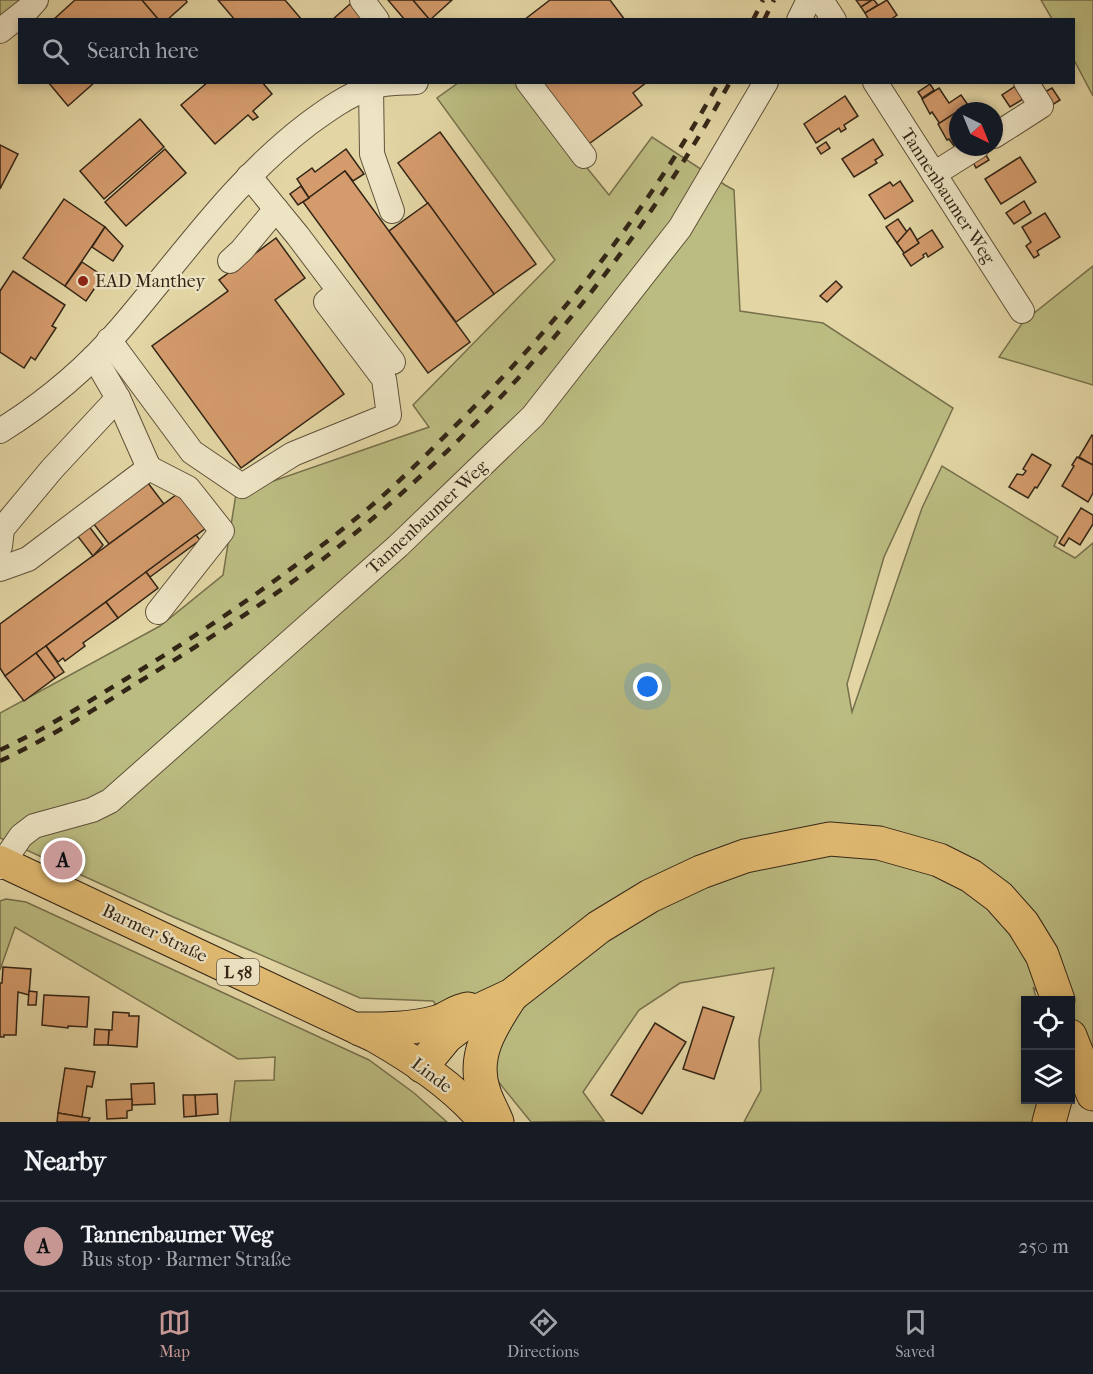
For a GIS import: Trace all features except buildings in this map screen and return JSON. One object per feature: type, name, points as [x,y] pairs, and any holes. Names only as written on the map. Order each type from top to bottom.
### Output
[{"type":"highway","points":[[429,1072],[512,995],[599,927],[650,896],[701,872],[745,856],[830,839],[879,843],[939,860],[971,876],[999,897],[1023,924],[1042,955],[1057,996]]},
{"type":"highway","points":[[367,1033],[436,1022],[463,1010],[488,1016]]},
{"type":"highway","points":[[488,1016],[481,1053],[481,1078],[484,1092],[497,1122]]},
{"type":"highway","points":[[1075,1047],[1093,1094]]},
{"type":"highway","points":[[1049,1122],[1054,1104]]},
{"type":"main road","name":"Barmer Straße","points":[[1,863],[367,1033]]},
{"type":"main road","name":"Linde","points":[[367,1033],[429,1072],[455,1092],[484,1122]]},
{"type":"street","points":[[0,31],[36,0]]},
{"type":"street","points":[[362,0],[376,18]]},
{"type":"street","points":[[800,18],[809,0]]},
{"type":"street","points":[[821,0],[833,18]]},
{"type":"street","points":[[0,432],[57,392],[102,349],[229,197],[293,135],[324,112],[382,84]]},
{"type":"street","points":[[382,84],[372,154],[392,211]]},
{"type":"street","points":[[530,84],[584,156]]},
{"type":"street","name":"Tannenbaumer Weg","points":[[1,863],[21,836],[34,826],[92,810],[110,801],[398,546],[533,416],[680,228],[765,84]]},
{"type":"street","name":"Tannenbaumer Weg","points":[[876,84],[1022,310]]},
{"type":"street","points":[[1003,130],[1041,106],[1027,84]]},
{"type":"street","points":[[934,174],[963,156]]},
{"type":"street","points":[[249,176],[393,362]]},
{"type":"street","points":[[230,261],[276,209]]},
{"type":"street","points":[[102,349],[192,452],[242,486],[293,454],[389,415],[384,379],[326,302],[339,291]]},
{"type":"street","points":[[102,349],[118,398],[149,468],[188,488],[222,531],[158,612]]},
{"type":"street","points":[[0,546],[2,529],[52,469],[118,398]]},
{"type":"street","points":[[0,569],[28,558],[149,468]]},
{"type":"green space","points":[[0,0],[20,0],[0,24]]},
{"type":"green space","points":[[1041,0],[1093,0],[1093,96],[1075,62],[1075,18],[1051,18]]},
{"type":"green space","points":[[457,84],[519,84],[609,195],[652,137],[734,190],[740,311],[823,323],[953,408],[884,557],[847,684],[852,712],[922,508],[942,466],[1058,537],[1054,546],[1075,558],[1093,543],[1093,1063],[1075,1039],[1075,996],[1041,996],[1033,987],[1036,996],[1021,996],[1021,1104],[1040,1104],[1036,1122],[744,1122],[761,1090],[759,1040],[774,968],[680,983],[639,1010],[583,1092],[604,1121],[531,1122],[433,1001],[360,998],[171,916],[0,838],[0,713],[160,626],[223,575],[236,494],[429,427],[413,405],[555,260],[437,98]]},
{"type":"green space","points":[[1093,266],[1093,385],[999,357],[1023,322]]},
{"type":"green space","points":[[6,899],[26,902],[369,1060],[414,1093],[447,1122],[230,1122],[235,1081],[274,1080],[275,1057],[238,1059],[15,927],[0,970],[0,901]]},
{"type":"railway","points":[[754,18],[763,0]]},
{"type":"railway","points":[[765,18],[774,0]]},
{"type":"railway","points":[[0,750],[88,702],[226,615],[337,534],[397,482],[490,391],[598,266],[662,176],[718,84]]},
{"type":"railway","points":[[0,761],[95,709],[260,605],[323,559],[384,509],[442,456],[498,400],[601,280],[647,216],[729,84]]},
{"type":"place","name":"EAD Manthey","points":[[83,281]]},
{"type":"place","name":"Tannenbaumer Weg","points":[[63,860]]}]
